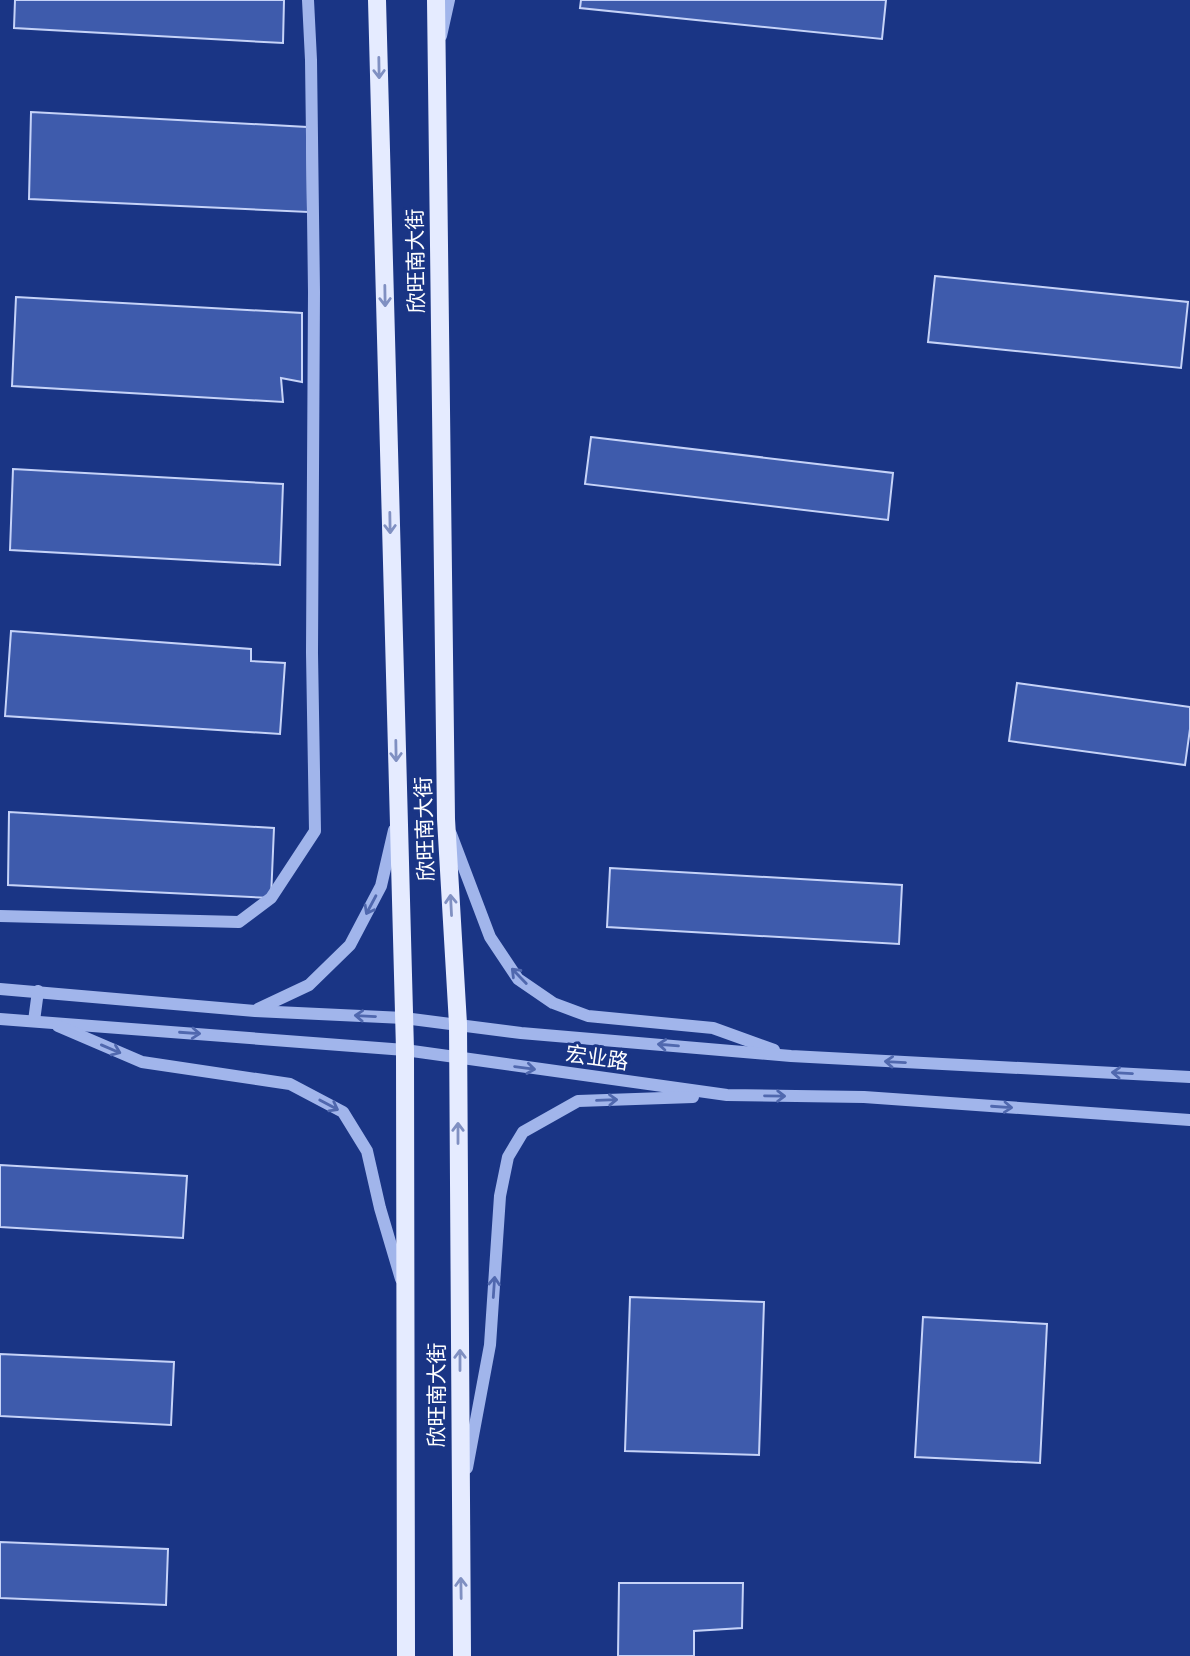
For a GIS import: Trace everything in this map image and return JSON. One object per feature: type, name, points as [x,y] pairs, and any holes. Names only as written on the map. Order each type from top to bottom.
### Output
[{"type":"main road","name":"欣旺南大街","points":[[377,0],[405,1050],[406,1656]]},
{"type":"main road","name":"欣旺南大街","points":[[436,0],[446,819],[458,1024],[462,1656]]},
{"type":"street","points":[[0,916],[239,922],[271,898],[315,831],[312,653],[312,60],[308,0]]},
{"type":"street","points":[[436,60],[449,0]]},
{"type":"street","points":[[255,1011],[309,985],[350,945],[381,886],[398,816]]},
{"type":"street","points":[[446,819],[490,937],[518,979],[553,1003],[588,1016],[713,1028],[790,1056]]},
{"type":"street","name":"宏业路","points":[[0,989],[255,1011],[404,1018],[521,1033],[790,1056],[1190,1077]]},
{"type":"street","points":[[34,1021],[38,991]]},
{"type":"street","name":"宏业路","points":[[0,1019],[405,1050],[727,1095],[864,1097],[1190,1120]]},
{"type":"street","points":[[48,1022],[142,1062],[290,1084],[343,1112],[367,1151],[380,1208],[405,1293]]},
{"type":"street","points":[[461,1499],[490,1345],[500,1196],[508,1157],[523,1132],[578,1101],[727,1095]]},
{"type":"building","points":[[15,0],[284,0],[283,43],[14,28]]},
{"type":"building","points":[[581,0],[886,0],[882,39],[580,8]]},
{"type":"building","points":[[31,112],[307,127],[308,212],[29,199]]},
{"type":"building","points":[[935,276],[1188,302],[1181,368],[928,342]]},
{"type":"building","points":[[16,297],[302,313],[302,382],[281,378],[283,402],[12,386]]},
{"type":"building","points":[[591,437],[893,473],[888,520],[585,484]]},
{"type":"building","points":[[13,469],[283,484],[280,565],[10,550]]},
{"type":"building","points":[[11,631],[251,649],[251,661],[285,663],[280,734],[5,716]]},
{"type":"building","points":[[1017,683],[1190,707],[1185,765],[1009,741]]},
{"type":"building","points":[[9,812],[274,828],[271,898],[8,885]]},
{"type":"building","points":[[610,868],[902,885],[899,944],[607,927]]},
{"type":"building","points":[[0,1165],[187,1176],[183,1238],[0,1227]]},
{"type":"building","points":[[630,1297],[764,1302],[759,1455],[625,1451]]},
{"type":"building","points":[[923,1317],[1047,1324],[1040,1463],[915,1457]]},
{"type":"building","points":[[0,1354],[174,1362],[171,1425],[0,1416]]},
{"type":"building","points":[[0,1542],[168,1549],[166,1605],[0,1598]]},
{"type":"building","points":[[619,1583],[743,1583],[742,1628],[694,1631],[694,1656],[618,1656]]}]
